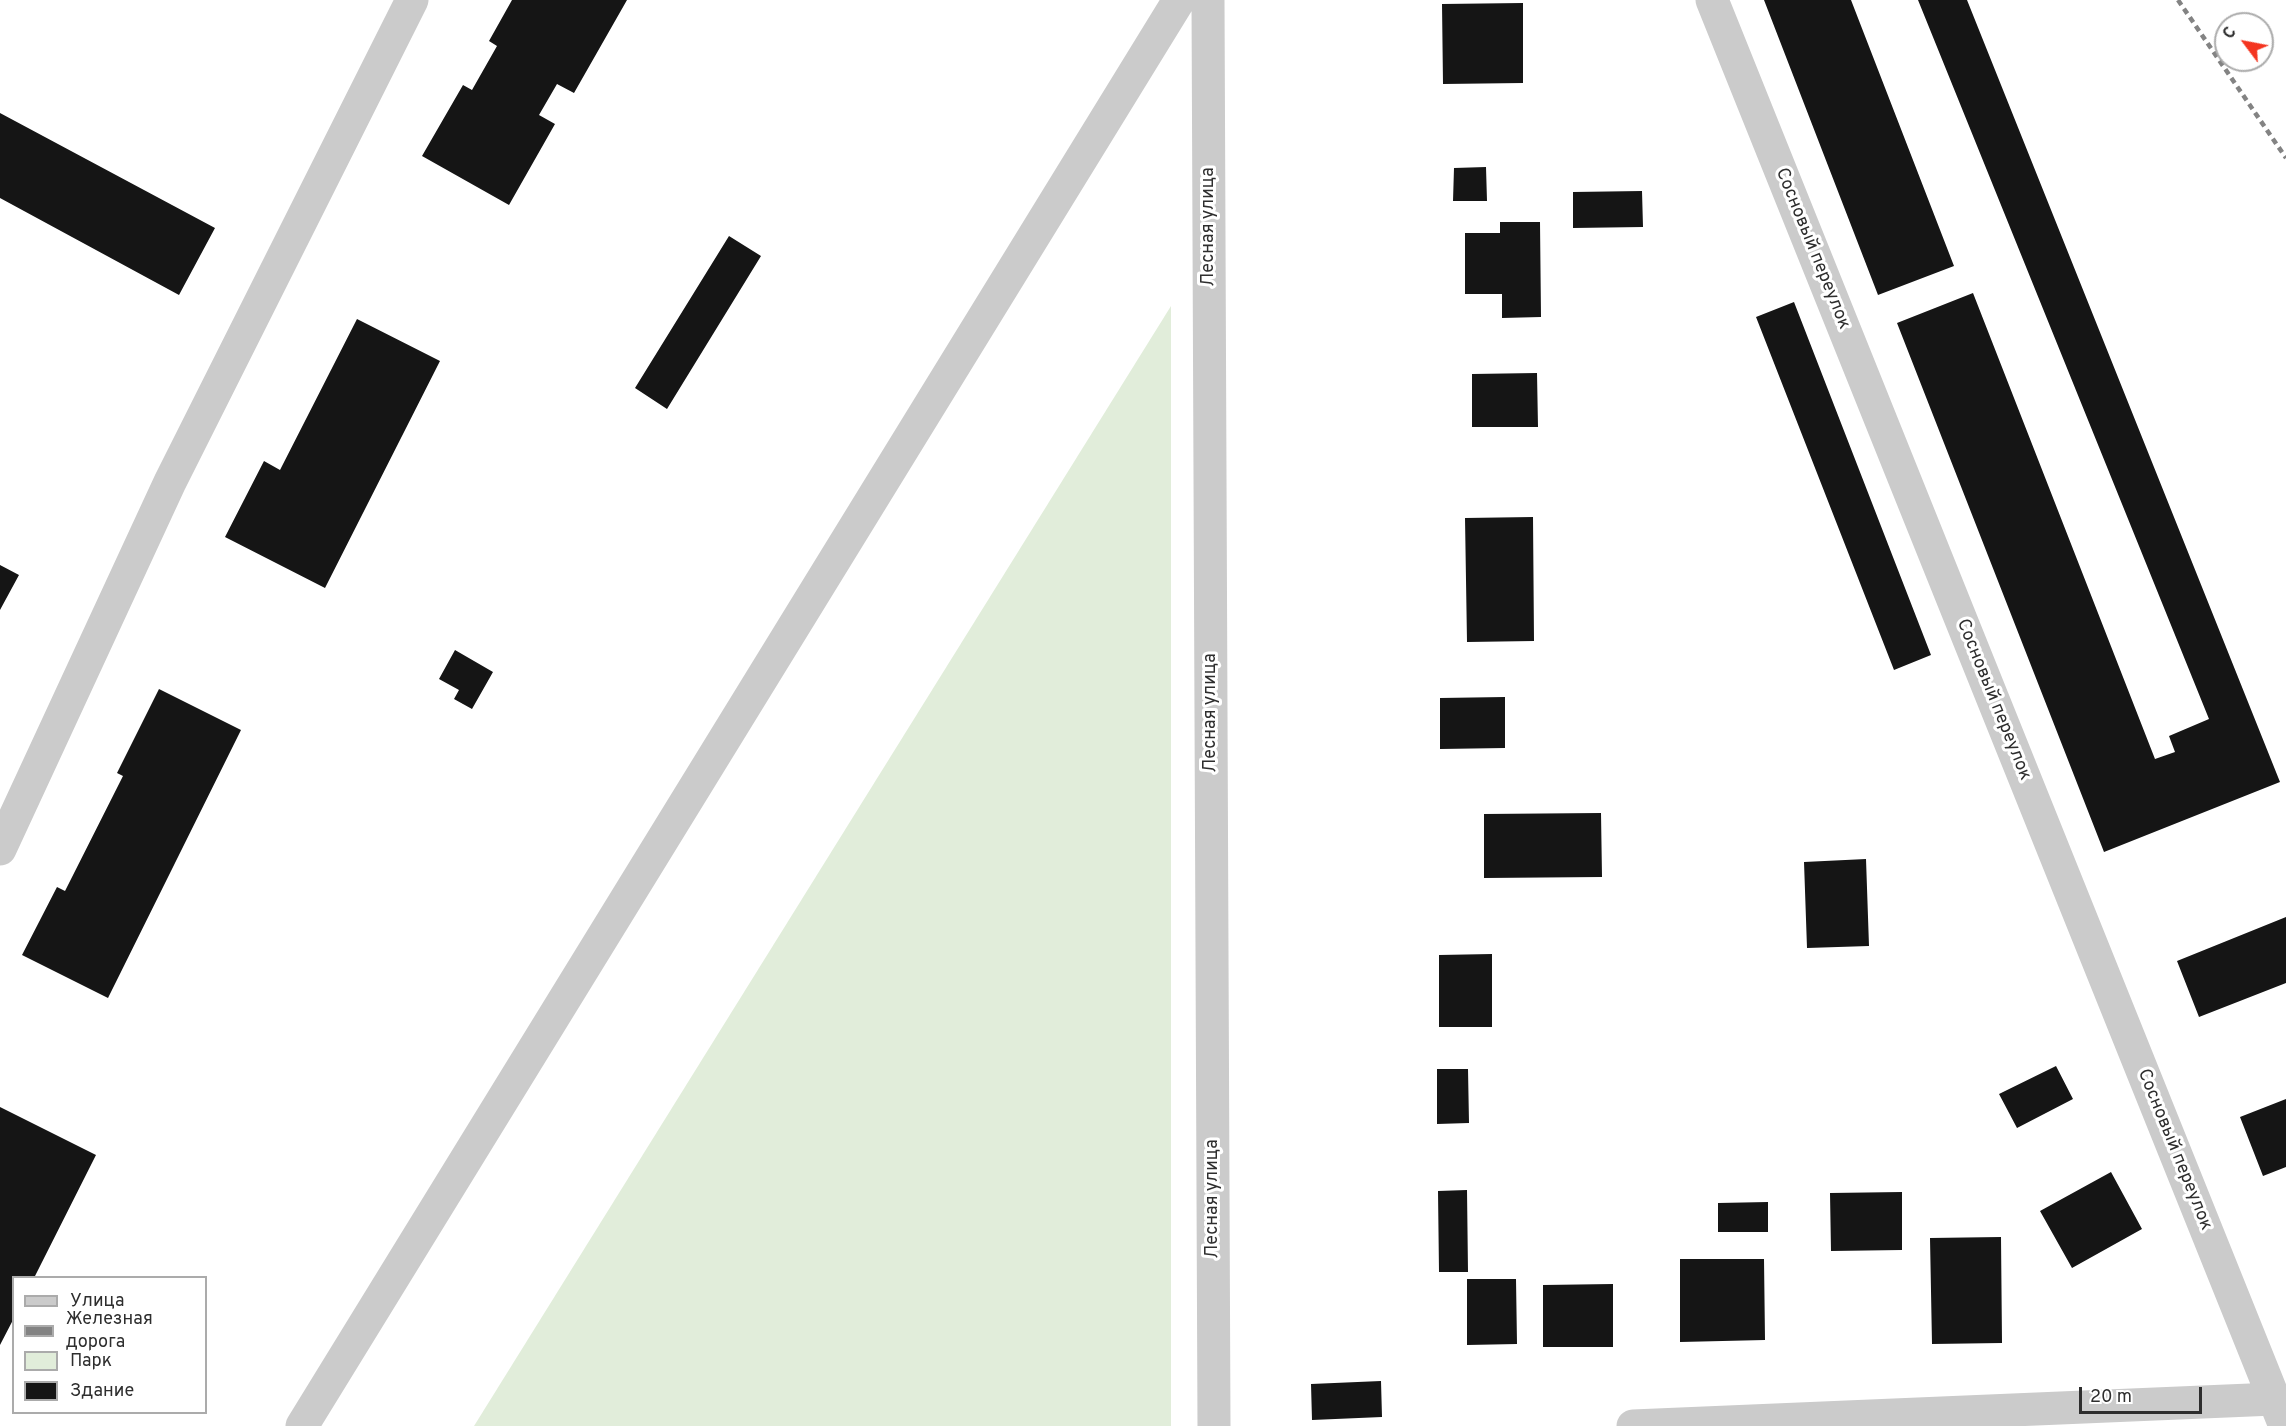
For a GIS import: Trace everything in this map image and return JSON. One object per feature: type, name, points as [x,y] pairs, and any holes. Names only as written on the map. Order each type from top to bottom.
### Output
[{"type":"street","points":[[0,849],[170,482],[412,0]]},
{"type":"street","points":[[302,1426],[1179,0]]},
{"type":"street","name":"Лесная улица","points":[[1208,0],[1214,1426]]},
{"type":"street","name":"Сосновый переулок","points":[[1633,1426],[2279,1413],[1712,0]]},
{"type":"green space","points":[[1171,306],[1171,1426],[474,1426]]},
{"type":"building","points":[[512,0],[627,0],[574,93],[557,84],[539,115],[555,124],[509,205],[422,156],[463,85],[472,90],[497,46],[489,41]]},
{"type":"building","points":[[1764,0],[1851,0],[1954,266],[1878,295]]},
{"type":"building","points":[[1918,0],[1967,0],[2280,782],[2104,852],[1897,323],[1973,293],[2155,759],[2175,752],[2169,736],[2209,719]]},
{"type":"building","points":[[1523,3],[1523,83],[1443,84],[1442,4]]},
{"type":"building","points":[[0,113],[215,228],[179,295],[0,198]]},
{"type":"building","points":[[1486,167],[1487,201],[1453,201],[1454,168]]},
{"type":"building","points":[[1642,191],[1643,227],[1573,228],[1573,192]]},
{"type":"building","points":[[1500,222],[1540,222],[1541,317],[1502,318],[1502,294],[1465,294],[1465,233],[1500,233]]},
{"type":"building","points":[[729,236],[761,256],[667,409],[635,388]]},
{"type":"building","points":[[1794,302],[1931,655],[1894,670],[1756,317]]},
{"type":"building","points":[[357,319],[440,361],[325,588],[225,537],[264,461],[280,470]]},
{"type":"building","points":[[1537,373],[1538,427],[1472,427],[1472,374]]},
{"type":"building","points":[[1533,517],[1534,641],[1467,642],[1465,518]]},
{"type":"building","points":[[0,565],[19,575],[0,610]]},
{"type":"building","points":[[455,650],[493,672],[472,709],[454,699],[459,690],[439,679]]},
{"type":"building","points":[[159,689],[241,730],[108,998],[22,955],[57,887],[65,891],[123,776],[117,773]]},
{"type":"building","points":[[1505,697],[1505,748],[1440,749],[1440,698]]},
{"type":"building","points":[[1601,813],[1602,877],[1484,878],[1484,814]]},
{"type":"building","points":[[1866,859],[1869,946],[1807,948],[1804,862]]},
{"type":"building","points":[[2286,917],[2286,983],[2199,1017],[2177,961]]},
{"type":"building","points":[[1492,954],[1492,1027],[1439,1027],[1439,955]]},
{"type":"building","points":[[2056,1066],[2073,1099],[2017,1128],[1999,1094]]},
{"type":"building","points":[[1437,1069],[1468,1069],[1469,1123],[1437,1124]]},
{"type":"building","points":[[2286,1099],[2286,1167],[2263,1176],[2240,1117]]},
{"type":"building","points":[[0,1107],[96,1155],[35,1276],[12,1276],[12,1322],[0,1345]]},
{"type":"building","points":[[2111,1172],[2142,1229],[2072,1268],[2040,1211]]},
{"type":"building","points":[[1467,1190],[1468,1272],[1439,1272],[1438,1191]]},
{"type":"building","points":[[1902,1192],[1902,1250],[1831,1251],[1830,1193]]},
{"type":"building","points":[[1768,1202],[1768,1232],[1718,1232],[1718,1203]]},
{"type":"building","points":[[2001,1237],[2002,1343],[1932,1344],[1930,1238]]},
{"type":"building","points":[[1680,1259],[1764,1259],[1765,1340],[1680,1342]]},
{"type":"building","points":[[1467,1279],[1516,1279],[1517,1344],[1467,1345]]},
{"type":"building","points":[[1613,1284],[1613,1347],[1543,1347],[1543,1285]]},
{"type":"building","points":[[1381,1381],[1382,1417],[1312,1420],[1311,1384]]},
{"type":"railway","points":[[2178,0],[2286,158]]}]
